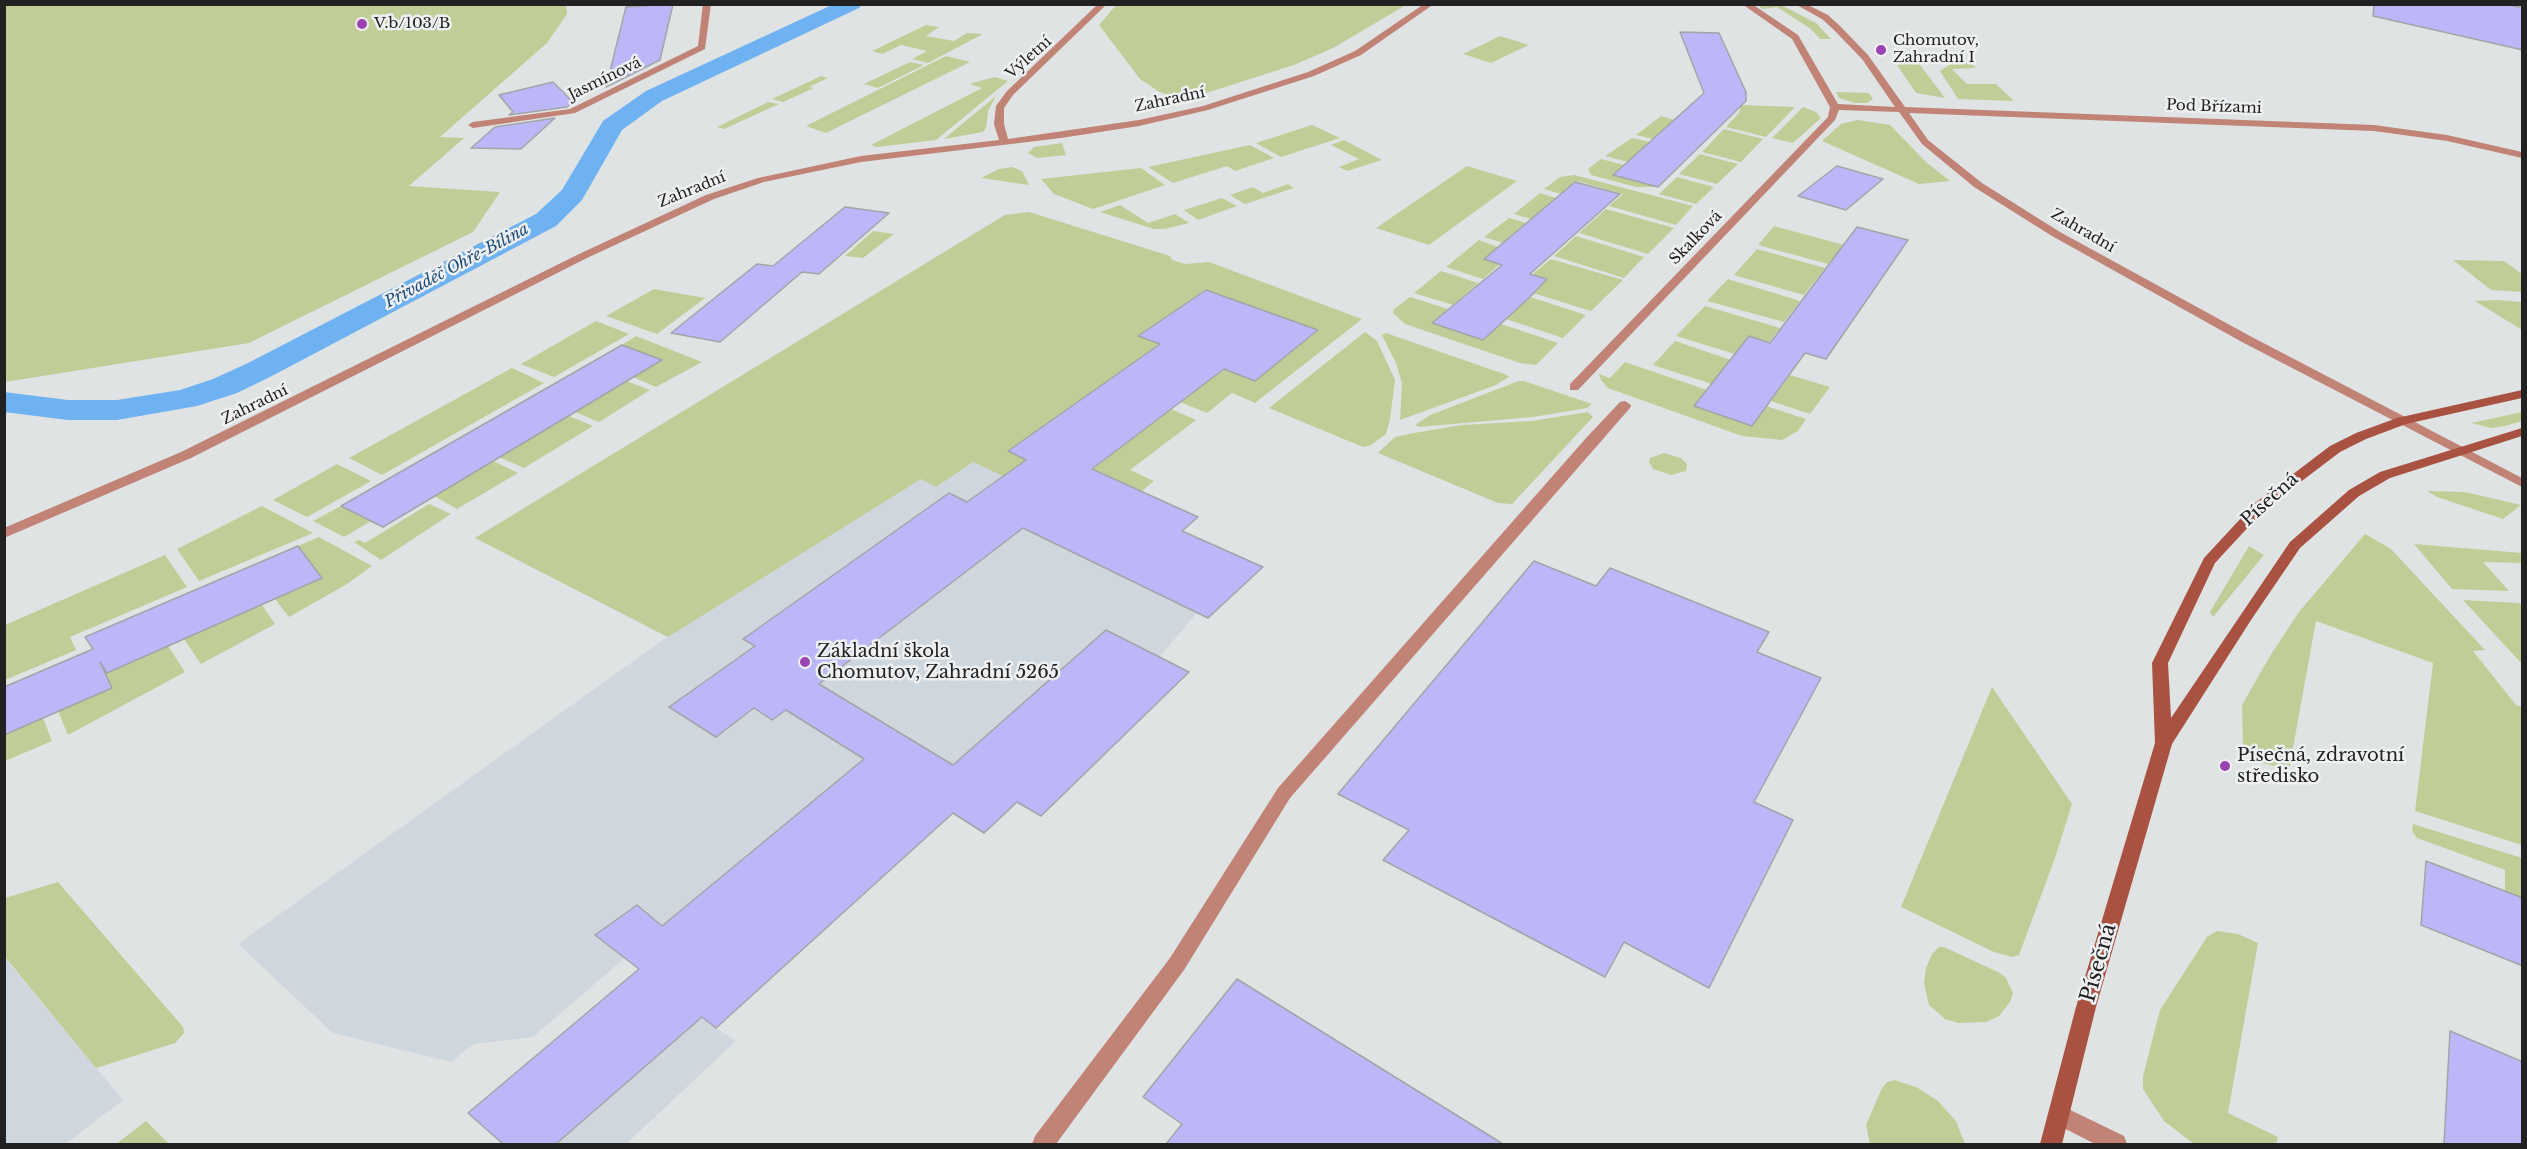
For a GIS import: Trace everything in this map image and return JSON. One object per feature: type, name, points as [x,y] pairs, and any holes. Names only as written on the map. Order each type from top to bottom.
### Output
[{"type":"street","name":"Jasmínová","points":[[472,125],[572,111],[702,47],[707,4]]},
{"type":"street","name":"Výletní","points":[[1004,142],[999,124],[999,108],[1010,93],[1103,4]]},
{"type":"street","name":"Zahradní","points":[[4,534],[196,451],[583,256],[710,197],[762,180],[861,159],[1139,123],[1247,96],[1311,74],[1358,53],[1430,4]]},
{"type":"street","points":[[1746,4],[1795,37],[1836,107],[1903,110]]},
{"type":"street","name":"Zahradní","points":[[1799,4],[1825,17],[1837,27],[1865,57],[1925,142],[1974,182],[2056,234],[2246,339],[2523,483]]},
{"type":"street","name":"Skalková","points":[[1574,387],[1832,118],[1836,107]]},
{"type":"street","name":"Pod Břízami","points":[[1903,110],[2374,128],[2447,138],[2523,155]]},
{"type":"street","name":"Písečná","points":[[2164,743],[2160,663],[2209,561],[2260,506],[2297,475],[2335,449],[2361,436],[2402,421],[2523,394]]},
{"type":"street","points":[[1043,1144],[1177,964],[1284,793],[1625,405]]},
{"type":"street","name":"Písečná","points":[[2051,1144],[2086,1007],[2164,743],[2295,545],[2354,493],[2385,475],[2523,432]]},
{"type":"street","points":[[2060,1115],[2116,1144]]},
{"type":"shaded area","points":[[1029,212],[1170,256],[1172,260],[1185,264],[1318,330],[1255,381],[1223,369],[1075,482],[1263,567],[1208,618],[1197,613],[1160,656],[1189,672],[1041,816],[1017,803],[984,833],[952,813],[716,1028],[736,1041],[626,1144],[503,1144],[468,1113],[638,970],[626,957],[533,1037],[474,1044],[451,1062],[333,1033],[238,944],[667,637],[475,538],[1005,215]]},
{"type":"shaded area","points":[[4,957],[123,1100],[65,1144],[5,1144]]},
{"type":"green space","points":[[5,4],[566,4],[567,14],[547,43],[440,137],[464,138],[409,186],[500,192],[473,232],[249,343],[5,382]]},
{"type":"green space","points":[[1117,4],[1406,5],[1333,48],[1294,65],[1181,101],[1158,91],[1140,79],[1099,25]]},
{"type":"green space","points":[[1757,5],[1781,5],[1816,23],[1831,39],[1820,39],[1811,29],[1777,7],[1763,9]]},
{"type":"green space","points":[[926,25],[939,27],[926,36],[954,41],[967,33],[983,34],[928,63],[912,59],[927,51],[901,45],[882,54],[872,51]]},
{"type":"green space","points":[[1500,36],[1529,45],[1491,63],[1463,54]]},
{"type":"green space","points":[[946,56],[970,62],[826,133],[806,126]]},
{"type":"green space","points":[[1969,61],[1976,68],[1952,69],[1967,84],[1996,84],[2014,101],[1958,99],[1940,71],[1951,64]]},
{"type":"green space","points":[[910,62],[924,65],[878,88],[864,84]]},
{"type":"green space","points":[[1895,62],[1918,62],[1945,98],[1916,93]]},
{"type":"green space","points":[[821,76],[828,78],[809,87],[814,88],[783,102],[772,99]]},
{"type":"green space","points":[[995,77],[1008,81],[936,140],[877,147],[871,145],[982,88],[969,84]]},
{"type":"green space","points":[[1836,92],[1869,93],[1873,99],[1867,103],[1855,103],[1839,98]]},
{"type":"green space","points":[[996,96],[988,111],[986,128],[983,132],[944,139]]},
{"type":"green space","points":[[768,102],[779,104],[724,129],[717,127]]},
{"type":"green space","points":[[1741,105],[1795,107],[1766,137],[1726,127],[1739,113]]},
{"type":"green space","points":[[1803,107],[1816,112],[1821,118],[1793,143],[1772,138]]},
{"type":"green space","points":[[1661,116],[1674,120],[1653,139],[1636,135]]},
{"type":"green space","points":[[1858,120],[1890,125],[1926,162],[1950,181],[1919,184],[1822,141],[1841,124]]},
{"type":"green space","points":[[1312,125],[1340,138],[1281,157],[1256,143]]},
{"type":"green space","points":[[1724,129],[1763,139],[1741,162],[1702,152]]},
{"type":"green space","points":[[1632,138],[1650,142],[1628,162],[1605,156]]},
{"type":"green space","points":[[1344,140],[1382,160],[1347,171],[1339,167],[1359,159],[1331,145]]},
{"type":"green space","points":[[1062,143],[1066,155],[1037,158],[1028,153],[1034,147]]},
{"type":"green space","points":[[1250,145],[1274,158],[1235,171],[1227,166],[1173,183],[1148,167]]},
{"type":"green space","points":[[1700,154],[1738,164],[1717,184],[1679,174]]},
{"type":"green space","points":[[1601,159],[1624,165],[1614,176],[1658,187],[1636,187],[1591,175],[1588,169]]},
{"type":"green space","points":[[1467,166],[1517,181],[1429,245],[1376,228]]},
{"type":"green space","points":[[1012,167],[1022,171],[1029,185],[981,178],[999,169]]},
{"type":"green space","points":[[1141,168],[1165,185],[1093,209],[1054,194],[1041,179]]},
{"type":"green space","points":[[1574,175],[1693,206],[1676,225],[1609,206],[1623,194],[1577,181],[1561,194],[1544,189],[1560,177]]},
{"type":"green space","points":[[1677,177],[1714,187],[1696,204],[1659,194]]},
{"type":"green space","points":[[1288,184],[1294,188],[1245,204],[1230,195],[1253,187],[1263,193]]},
{"type":"green space","points":[[1540,193],[1556,198],[1531,219],[1514,214]]},
{"type":"green space","points":[[1222,198],[1237,206],[1198,220],[1184,210]]},
{"type":"green space","points":[[1120,205],[1148,223],[1175,214],[1189,223],[1165,229],[1154,229],[1100,212]]},
{"type":"green space","points":[[1606,209],[1674,228],[1648,254],[1579,233]]},
{"type":"green space","points":[[1029,212],[1170,256],[1172,260],[1185,264],[1209,262],[1362,319],[1255,403],[1232,393],[1207,413],[1180,402],[1224,369],[1255,380],[1318,331],[1205,290],[1139,335],[1160,344],[1026,460],[1003,476],[973,462],[936,487],[921,479],[668,637],[475,538],[1005,215]]},
{"type":"green space","points":[[1509,218],[1526,223],[1503,243],[1484,237]]},
{"type":"green space","points":[[1774,226],[1844,245],[1828,264],[1758,245]]},
{"type":"green space","points":[[873,231],[894,234],[863,258],[845,256]]},
{"type":"green space","points":[[1576,236],[1644,257],[1624,278],[1554,256]]},
{"type":"green space","points":[[1479,240],[1498,247],[1484,259],[1500,264],[1483,279],[1446,267]]},
{"type":"green space","points":[[1757,249],[1825,268],[1804,295],[1734,275]]},
{"type":"green space","points":[[1551,259],[1623,280],[1591,311],[1533,293],[1548,279],[1533,274]]},
{"type":"green space","points":[[2453,260],[2504,261],[2522,274],[2522,292],[2491,290]]},
{"type":"green space","points":[[1441,271],[1478,283],[1453,305],[1414,293]]},
{"type":"green space","points":[[1728,279],[1800,301],[1784,322],[1707,301]]},
{"type":"green space","points":[[654,289],[705,298],[657,334],[606,316]]},
{"type":"green space","points":[[1410,297],[1448,309],[1432,323],[1483,340],[1501,324],[1558,343],[1536,365],[1520,363],[1405,324],[1393,313],[1394,309]]},
{"type":"green space","points":[[1530,297],[1586,315],[1563,338],[1506,319]]},
{"type":"green space","points":[[2475,301],[2522,302],[2522,330]]},
{"type":"green space","points":[[1705,306],[1780,328],[1769,342],[1749,337],[1735,354],[1676,336]]},
{"type":"green space","points":[[596,321],[629,334],[554,377],[521,364]]},
{"type":"green space","points":[[1365,332],[1377,341],[1395,380],[1386,434],[1371,445],[1363,447],[1269,408]]},
{"type":"green space","points":[[1386,333],[1509,377],[1496,385],[1400,420],[1402,384],[1397,365],[1382,335]]},
{"type":"green space","points":[[636,336],[702,362],[656,387],[633,377],[661,360],[622,345]]},
{"type":"green space","points":[[1675,341],[1731,360],[1712,384],[1653,365]]},
{"type":"green space","points":[[1625,362],[1707,390],[1752,425],[1766,406],[1806,419],[1798,431],[1782,440],[1742,436],[1608,388],[1599,374],[1610,378]]},
{"type":"green space","points":[[512,368],[544,383],[382,475],[349,458]]},
{"type":"green space","points":[[1790,375],[1830,387],[1810,414],[1771,401]]},
{"type":"green space","points":[[626,381],[650,390],[599,422],[575,412]]},
{"type":"green space","points":[[1519,381],[1592,404],[1587,408],[1533,417],[1419,427],[1415,425],[1430,415]]},
{"type":"green space","points":[[1171,409],[1196,420],[1130,470],[1154,481],[1125,505],[1075,483]]},
{"type":"green space","points":[[1588,412],[1593,417],[1512,504],[1498,503],[1378,453],[1395,437],[1414,433],[1462,425],[1532,421]]},
{"type":"green space","points":[[2522,412],[2522,421],[2505,426],[2491,428],[2471,423]]},
{"type":"green space","points":[[569,416],[593,426],[524,468],[499,457]]},
{"type":"green space","points":[[1664,453],[1681,458],[1687,464],[1686,471],[1671,475],[1653,469],[1649,462],[1650,458]]},
{"type":"green space","points":[[493,461],[518,473],[457,509],[434,496]]},
{"type":"green space","points":[[337,464],[371,481],[307,517],[273,500]]},
{"type":"green space","points":[[2427,491],[2465,492],[2521,505],[2503,519],[2437,497]]},
{"type":"green space","points":[[429,504],[451,514],[381,560],[354,542],[359,540],[365,543]]},
{"type":"green space","points":[[262,506],[313,533],[199,581],[177,549]]},
{"type":"green space","points":[[341,506],[371,521],[344,537],[313,521]]},
{"type":"green space","points":[[2365,534],[2391,549],[2485,650],[2473,651],[2516,705],[2522,707],[2522,845],[2415,811],[2433,663],[2316,621],[2289,770],[2263,763],[2243,750],[2242,705],[2299,612]]},
{"type":"green space","points":[[319,537],[372,566],[347,584],[289,617],[275,599],[322,578],[298,546]]},
{"type":"green space","points":[[2414,544],[2522,553],[2522,563],[2483,562],[2509,591],[2452,589]]},
{"type":"green space","points":[[2249,546],[2264,555],[2213,617],[2210,612]]},
{"type":"green space","points":[[165,555],[187,587],[70,637],[76,650],[5,680],[5,625]]},
{"type":"green space","points":[[2463,600],[2519,603],[2522,606],[2522,664]]},
{"type":"green space","points":[[262,605],[275,624],[201,664],[184,639]]},
{"type":"green space","points":[[168,646],[185,672],[68,735],[58,711],[112,688],[105,674]]},
{"type":"green space","points":[[1992,687],[2072,804],[2055,858],[2019,955],[2012,957],[1994,952],[1901,907]]},
{"type":"green space","points":[[43,718],[52,741],[5,761],[4,735]]},
{"type":"green space","points":[[2413,824],[2522,858],[2522,898],[2505,891],[2505,870],[2417,838],[2412,831]]},
{"type":"green space","points":[[58,882],[183,1027],[184,1033],[175,1043],[96,1068],[5,957],[5,898]]},
{"type":"green space","points":[[2217,931],[2238,934],[2258,943],[2228,1113],[2278,1137],[2276,1144],[2194,1144],[2164,1121],[2143,1089],[2143,1076],[2160,1010],[2207,937]]},
{"type":"green space","points":[[1939,947],[1944,947],[2006,978],[2013,993],[2010,1002],[1999,1016],[1986,1022],[1958,1023],[1945,1019],[1929,1005],[1924,983],[1926,968],[1932,954]]},
{"type":"green space","points":[[1895,1080],[1918,1088],[1938,1101],[1956,1121],[1965,1144],[1870,1144],[1866,1125],[1882,1088],[1887,1082]]},
{"type":"green space","points":[[146,1121],[169,1144],[116,1144]]},
{"type":"building","points":[[673,4],[660,60],[606,87],[626,7]]},
{"type":"building","points":[[2374,4],[2505,4],[2523,8],[2523,50],[2373,16]]},
{"type":"building","points":[[1680,32],[1719,33],[1746,92],[1746,101],[1658,187],[1613,175],[1704,93]]},
{"type":"building","points":[[553,82],[573,102],[567,107],[509,115],[513,112],[499,95]]},
{"type":"building","points":[[555,118],[521,149],[471,148],[495,127]]},
{"type":"building","points":[[1837,166],[1883,179],[1846,210],[1798,196]]},
{"type":"building","points":[[1575,182],[1620,194],[1530,274],[1547,279],[1530,297],[1483,340],[1432,323],[1502,265],[1484,259]]},
{"type":"building","points":[[845,207],[889,213],[819,274],[802,272],[720,342],[671,333],[757,264],[773,266]]},
{"type":"building","points":[[1857,227],[1908,240],[1826,359],[1805,353],[1752,426],[1694,406],[1749,336],[1770,343]]},
{"type":"building","points":[[1206,290],[1318,330],[1255,381],[1224,369],[1092,469],[1198,517],[1182,531],[1263,567],[1208,618],[1023,528],[819,684],[953,765],[1106,630],[1189,672],[1041,816],[1017,802],[984,833],[953,813],[716,1028],[702,1017],[556,1144],[503,1144],[468,1113],[639,969],[595,935],[637,905],[662,926],[864,759],[786,710],[772,720],[754,708],[716,737],[669,707],[755,646],[743,639],[949,493],[967,502],[1026,460],[1008,451],[1160,344],[1138,336]]},
{"type":"building","points":[[622,345],[662,360],[383,527],[341,506]]},
{"type":"building","points":[[298,546],[322,578],[107,673],[100,662],[112,688],[4,735],[4,687],[93,649],[85,637]]},
{"type":"building","points":[[1534,561],[1596,586],[1610,568],[1769,632],[1757,652],[1821,678],[1754,802],[1793,820],[1709,988],[1624,942],[1605,977],[1383,860],[1409,830],[1338,794]]},
{"type":"building","points":[[2426,861],[2523,898],[2523,966],[2421,925]]},
{"type":"building","points":[[1237,979],[1503,1144],[1166,1144],[1182,1124],[1143,1097]]},
{"type":"building","points":[[2450,1031],[2523,1062],[2523,1144],[2444,1144]]},
{"type":"waterway","name":"Přivaděč Ohře-Bílina","points":[[4,402],[68,410],[117,410],[185,399],[225,386],[257,371],[546,220],[573,194],[612,126],[654,96],[852,4]]},
{"type":"place","name":"V.b/103/B","points":[[362,24]]},
{"type":"place","name":"Chomutov, Zahradní I","points":[[1881,50]]},
{"type":"place","name":"Základní škola Chomutov, Zahradní 5265","points":[[805,662]]},
{"type":"place","name":"Písečná, zdravotní středisko","points":[[2225,766]]}]
